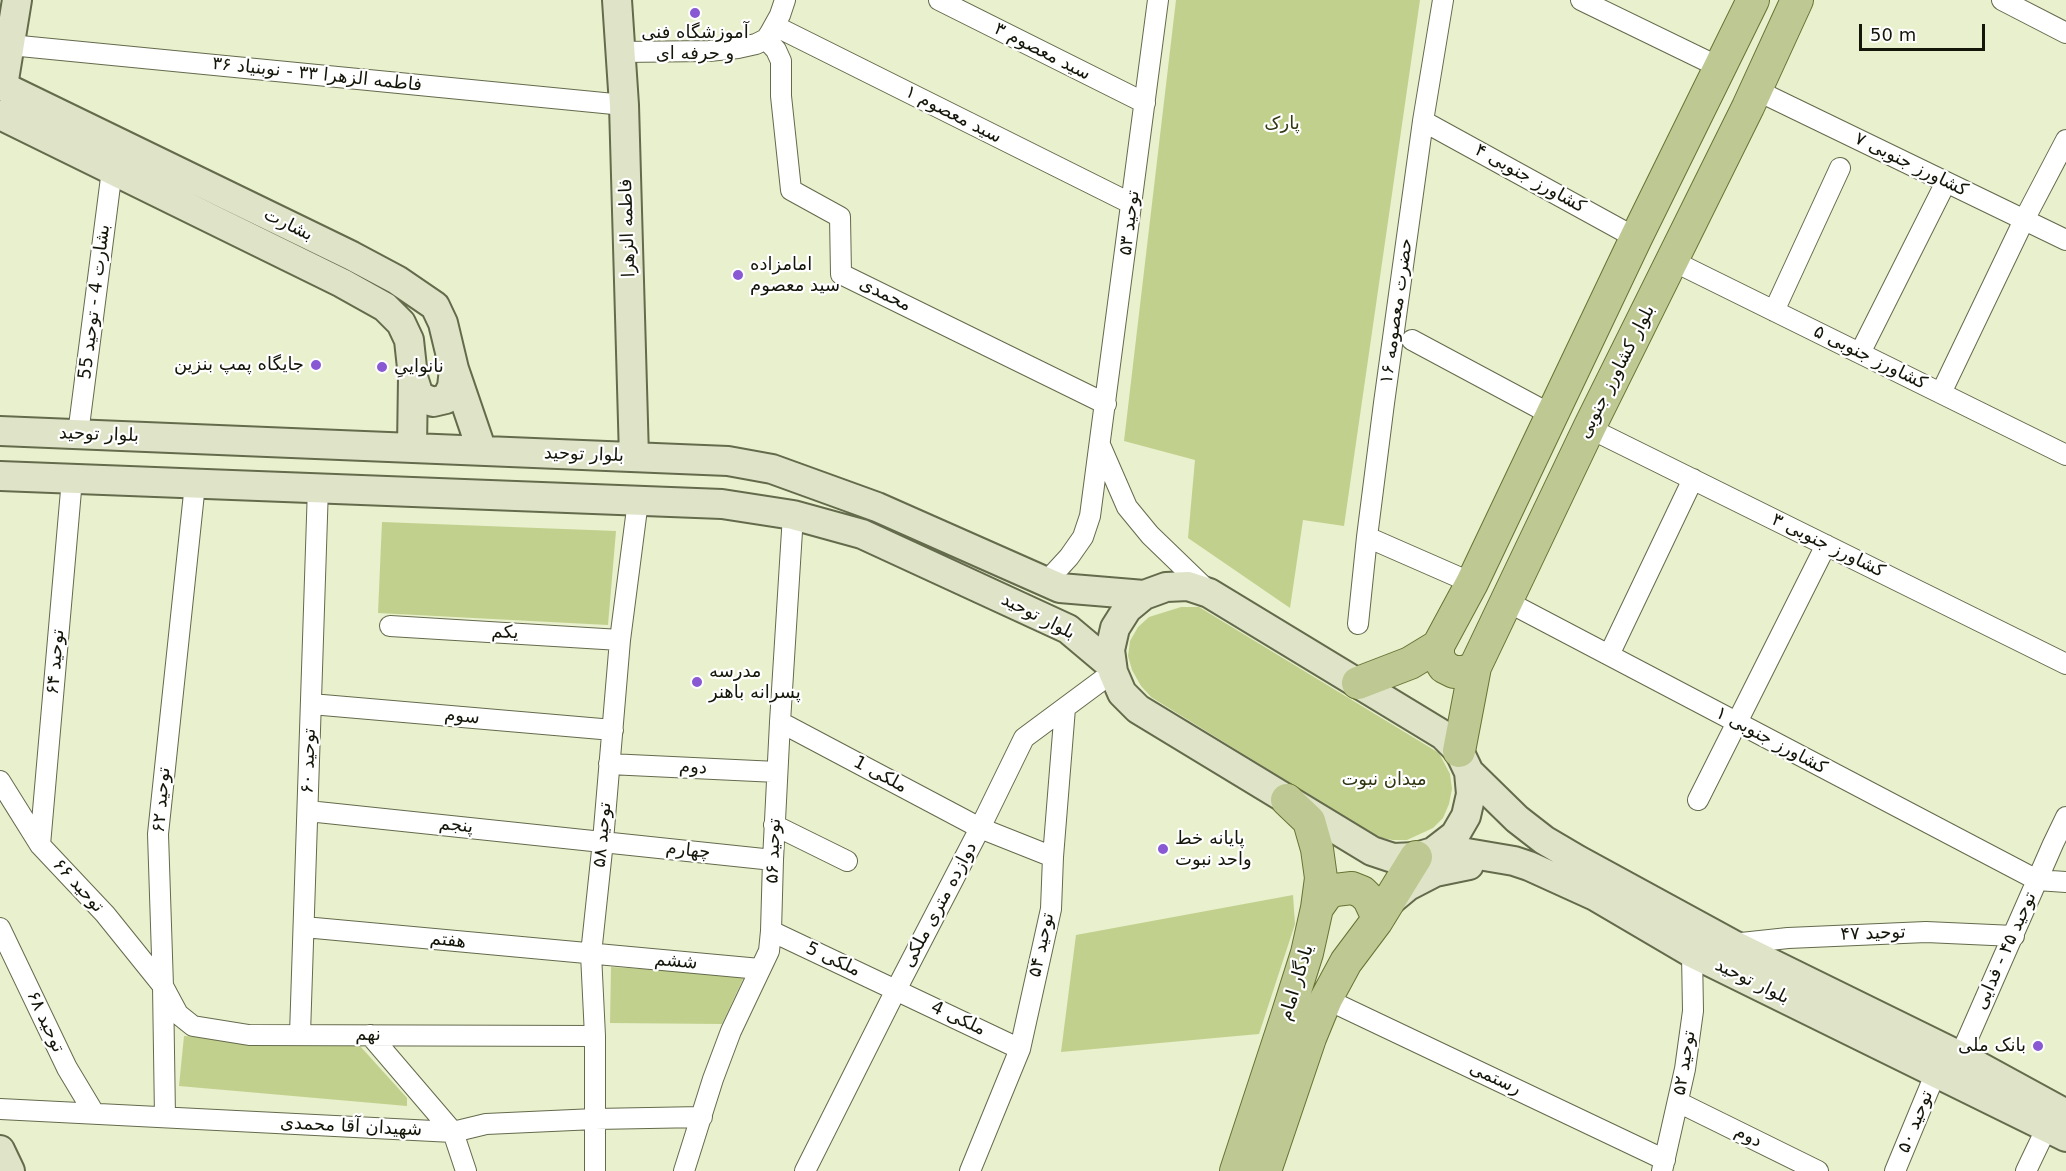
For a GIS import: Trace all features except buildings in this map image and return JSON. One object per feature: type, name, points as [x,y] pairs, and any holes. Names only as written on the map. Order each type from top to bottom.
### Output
[{"type":"main road","points":[[1,86],[17,0]]},
{"type":"main road","name":"فاطمه الزهرا","points":[[617,0],[624,105],[634,457]]},
{"type":"main road","points":[[1475,667],[1466,672],[1454,672],[1444,667],[1438,657],[1438,646],[1472,583],[1636,238],[1753,0]]},
{"type":"main road","name":"بلوار کشاورز جنوبی","points":[[1464,761],[1475,667],[1589,428],[1756,90],[1797,0]]},
{"type":"main road","name":"بشارت","points":[[1,86],[397,280],[435,306],[443,323],[454,369],[482,451]]},
{"type":"main road","name":"بشارت","points":[[0,115],[342,283],[385,307],[406,330],[409,340],[413,377],[412,448]]},
{"type":"main road","points":[[413,377],[419,396],[433,402],[446,399],[452,387],[454,369]]},
{"type":"main road","name":"بلوار توحید","points":[[0,431],[728,461],[772,469],[877,507],[1053,585],[1144,595]]},
{"type":"main road","name":"بلوار توحید","points":[[0,476],[722,504],[793,515],[862,534],[1068,629],[1112,669]]},
{"type":"main road","points":[[1053,585],[1082,601],[1084,609],[1082,618],[1077,626],[1068,629]]},
{"type":"main road","points":[[1188,586],[1209,593],[1443,735],[1464,761],[1471,794],[1466,816],[1455,835],[1424,855],[1393,858],[1372,851],[1138,709],[1122,693],[1112,669],[1110,650],[1115,628],[1127,609],[1144,595],[1166,587],[1188,586]]},
{"type":"main road","points":[[1358,683],[1410,663],[1438,646]]},
{"type":"main road","name":"بلوار توحید","points":[[1464,761],[1517,819],[1544,840],[1732,944],[1960,1056],[2061,1118]]},
{"type":"main road","name":"یادگار امام","points":[[1236,1171],[1307,953],[1317,908],[1321,878],[1317,849],[1308,821],[1287,800]]},
{"type":"main road","name":"بلوار توحید","points":[[1424,855],[1461,852],[1514,861],[1550,875],[1595,896],[1692,952],[1936,1072],[2061,1118]]},
{"type":"main road","name":"یادگار امام","points":[[1265,1171],[1310,1038],[1326,999],[1346,962],[1424,855]]},
{"type":"main road","points":[[1317,908],[1327,894],[1343,888],[1352,888],[1369,898],[1376,914],[1382,912],[1408,886],[1435,872],[1456,866],[1510,865],[1550,875]]},
{"type":"main road","points":[[0,1150],[10,1171]]},
{"type":"street","points":[[621,52],[731,49],[751,45],[770,32],[785,0]]},
{"type":"street","name":"سید معصوم ۳","points":[[939,0],[1145,103]]},
{"type":"street","name":"توحید ۵۳","points":[[1053,585],[1083,537],[1090,516],[1158,0]]},
{"type":"street","name":"حضرت معصومه ۱۶","points":[[1358,624],[1367,537],[1423,121],[1443,0]]},
{"type":"street","points":[[1581,0],[1721,68]]},
{"type":"street","points":[[2002,0],[2066,33]]},
{"type":"street","name":"سید معصوم ۱","points":[[770,32],[1132,204]]},
{"type":"street","name":"محمدی","points":[[770,32],[781,61],[781,96],[791,190],[840,217],[841,274],[1106,404]]},
{"type":"street","name":"فاطمه الزهرا ۳۳ - نوبنیاد ۳۶","points":[[10,45],[624,105]]},
{"type":"street","name":"کشاورز جنوبی ۷","points":[[1756,90],[2066,240]]},
{"type":"street","name":"کشاورز جنوبی ۴","points":[[1423,121],[1636,238]]},
{"type":"street","points":[[1941,393],[2024,220],[2066,140]]},
{"type":"street","points":[[1774,311],[1840,168]]},
{"type":"street","name":"بشارت 4 - توحید 55","points":[[78,434],[112,170]]},
{"type":"street","points":[[1860,353],[1946,182]]},
{"type":"street","name":"کشاورز جنوبی ۵","points":[[1673,261],[2066,455]]},
{"type":"street","points":[[1412,340],[1552,415]]},
{"type":"street","name":"کشاورز جنوبی ۳","points":[[1589,428],[2066,664]]},
{"type":"street","points":[[1100,445],[1127,507],[1150,535],[1209,593]]},
{"type":"street","name":"توحید ۶۴","points":[[40,845],[72,479]]},
{"type":"street","points":[[1609,655],[1693,480]]},
{"type":"street","name":"توحید ۶۲","points":[[165,1117],[164,986],[158,834],[195,484]]},
{"type":"street","name":"توحید ۶۰","points":[[300,1034],[318,487]]},
{"type":"street","name":"توحید ۵۸","points":[[595,1171],[595,1036],[591,954],[620,640],[638,501]]},
{"type":"street","name":"توحید ۵۶","points":[[684,1171],[731,1031],[769,951],[772,860],[793,515]]},
{"type":"street","points":[[1367,537],[1472,583]]},
{"type":"street","points":[[1698,800],[1826,545]]},
{"type":"street","name":"کشاورز جنوبی ۱","points":[[1506,601],[2037,880]]},
{"type":"street","name":"یکم","points":[[390,626],[620,640]]},
{"type":"street","name":"دوازده متری ملکی","points":[[812,1169],[896,990],[1024,738],[1112,669]]},
{"type":"street","name":"سوم","points":[[311,704],[613,730]]},
{"type":"street","name":"توحید ۵۴","points":[[970,1171],[1020,1048],[1051,909],[1065,708]]},
{"type":"street","name":"ملکی 1","points":[[780,722],[980,828],[1053,857]]},
{"type":"street","name":"دوم","points":[[609,764],[777,772]]},
{"type":"street","name":"توحید ۶۶","points":[[0,782],[40,845],[105,914],[164,986]]},
{"type":"street","name":"پنجم","points":[[308,811],[603,841]]},
{"type":"street","name":"توحید ۴۵ - فدایی","points":[[1960,1056],[2066,817]]},
{"type":"street","points":[[774,825],[847,861]]},
{"type":"street","name":"چهارم","points":[[603,841],[772,860]]},
{"type":"street","points":[[2037,880],[2066,882]]},
{"type":"street","name":"هفتم","points":[[304,927],[591,954]]},
{"type":"street","name":"توحید ۶۸","points":[[0,928],[67,1068],[94,1113]]},
{"type":"street","name":"ملکی 5","points":[[771,931],[896,990]]},
{"type":"street","name":"توحید ۴۷","points":[[1732,944],[1788,938],[1926,932],[2014,936]]},
{"type":"street","name":"توحید ۵۲","points":[[1663,1165],[1685,1069],[1693,1011],[1692,952]]},
{"type":"street","name":"ششم","points":[[591,954],[760,969]]},
{"type":"street","name":"نهم","points":[[164,986],[178,1014],[193,1026],[249,1035],[595,1036]]},
{"type":"street","name":"ملکی 4","points":[[896,990],[1020,1048]]},
{"type":"street","name":"رستمی","points":[[1326,999],[1663,1165]]},
{"type":"street","points":[[370,1035],[453,1132],[466,1171]]},
{"type":"street","name":"توحید ۵۰","points":[[1895,1171],[1936,1072]]},
{"type":"street","name":"دوم","points":[[1678,1102],[1818,1171]]},
{"type":"street","name":"شهیدان آقا محمدی","points":[[0,1109],[453,1132],[486,1124],[702,1117]]},
{"type":"street","points":[[2026,1171],[2061,1118]]},
{"type":"green space","name":"پارک","points":[[1176,0],[1420,0],[1344,526],[1303,520],[1290,608],[1188,538],[1195,460],[1124,441]]},
{"type":"green space","points":[[382,522],[616,531],[608,625],[378,613]]},
{"type":"green space","name":"میدان نبوت","points":[[1181,607],[1199,607],[1439,753],[1450,774],[1452,789],[1443,818],[1433,828],[1407,840],[1382,838],[1151,697],[1141,686],[1132,670],[1128,656],[1130,641],[1138,627],[1149,617]]},
{"type":"green space","points":[[1293,895],[1295,924],[1259,1034],[1061,1052],[1076,935]]},
{"type":"green space","points":[[611,967],[745,975],[722,1024],[610,1023]]},
{"type":"green space","points":[[184,1036],[360,1046],[407,1098],[407,1106],[179,1086]]},
{"type":"place","name":"آموزشگاه فنی و حرفه ای","points":[[695,13]]},
{"type":"place","name":"امامزاده سید معصوم","points":[[738,275]]},
{"type":"place","name":"جایگاه پمپ بنزین","points":[[316,365]]},
{"type":"place","name":"نانواییِ","points":[[382,367]]},
{"type":"place","name":"مدرسه پسرانه باهنر","points":[[697,682]]},
{"type":"place","name":"پایانه خط واحد نبوت","points":[[1163,849]]},
{"type":"place","name":"بانک ملی","points":[[2038,1046]]}]
